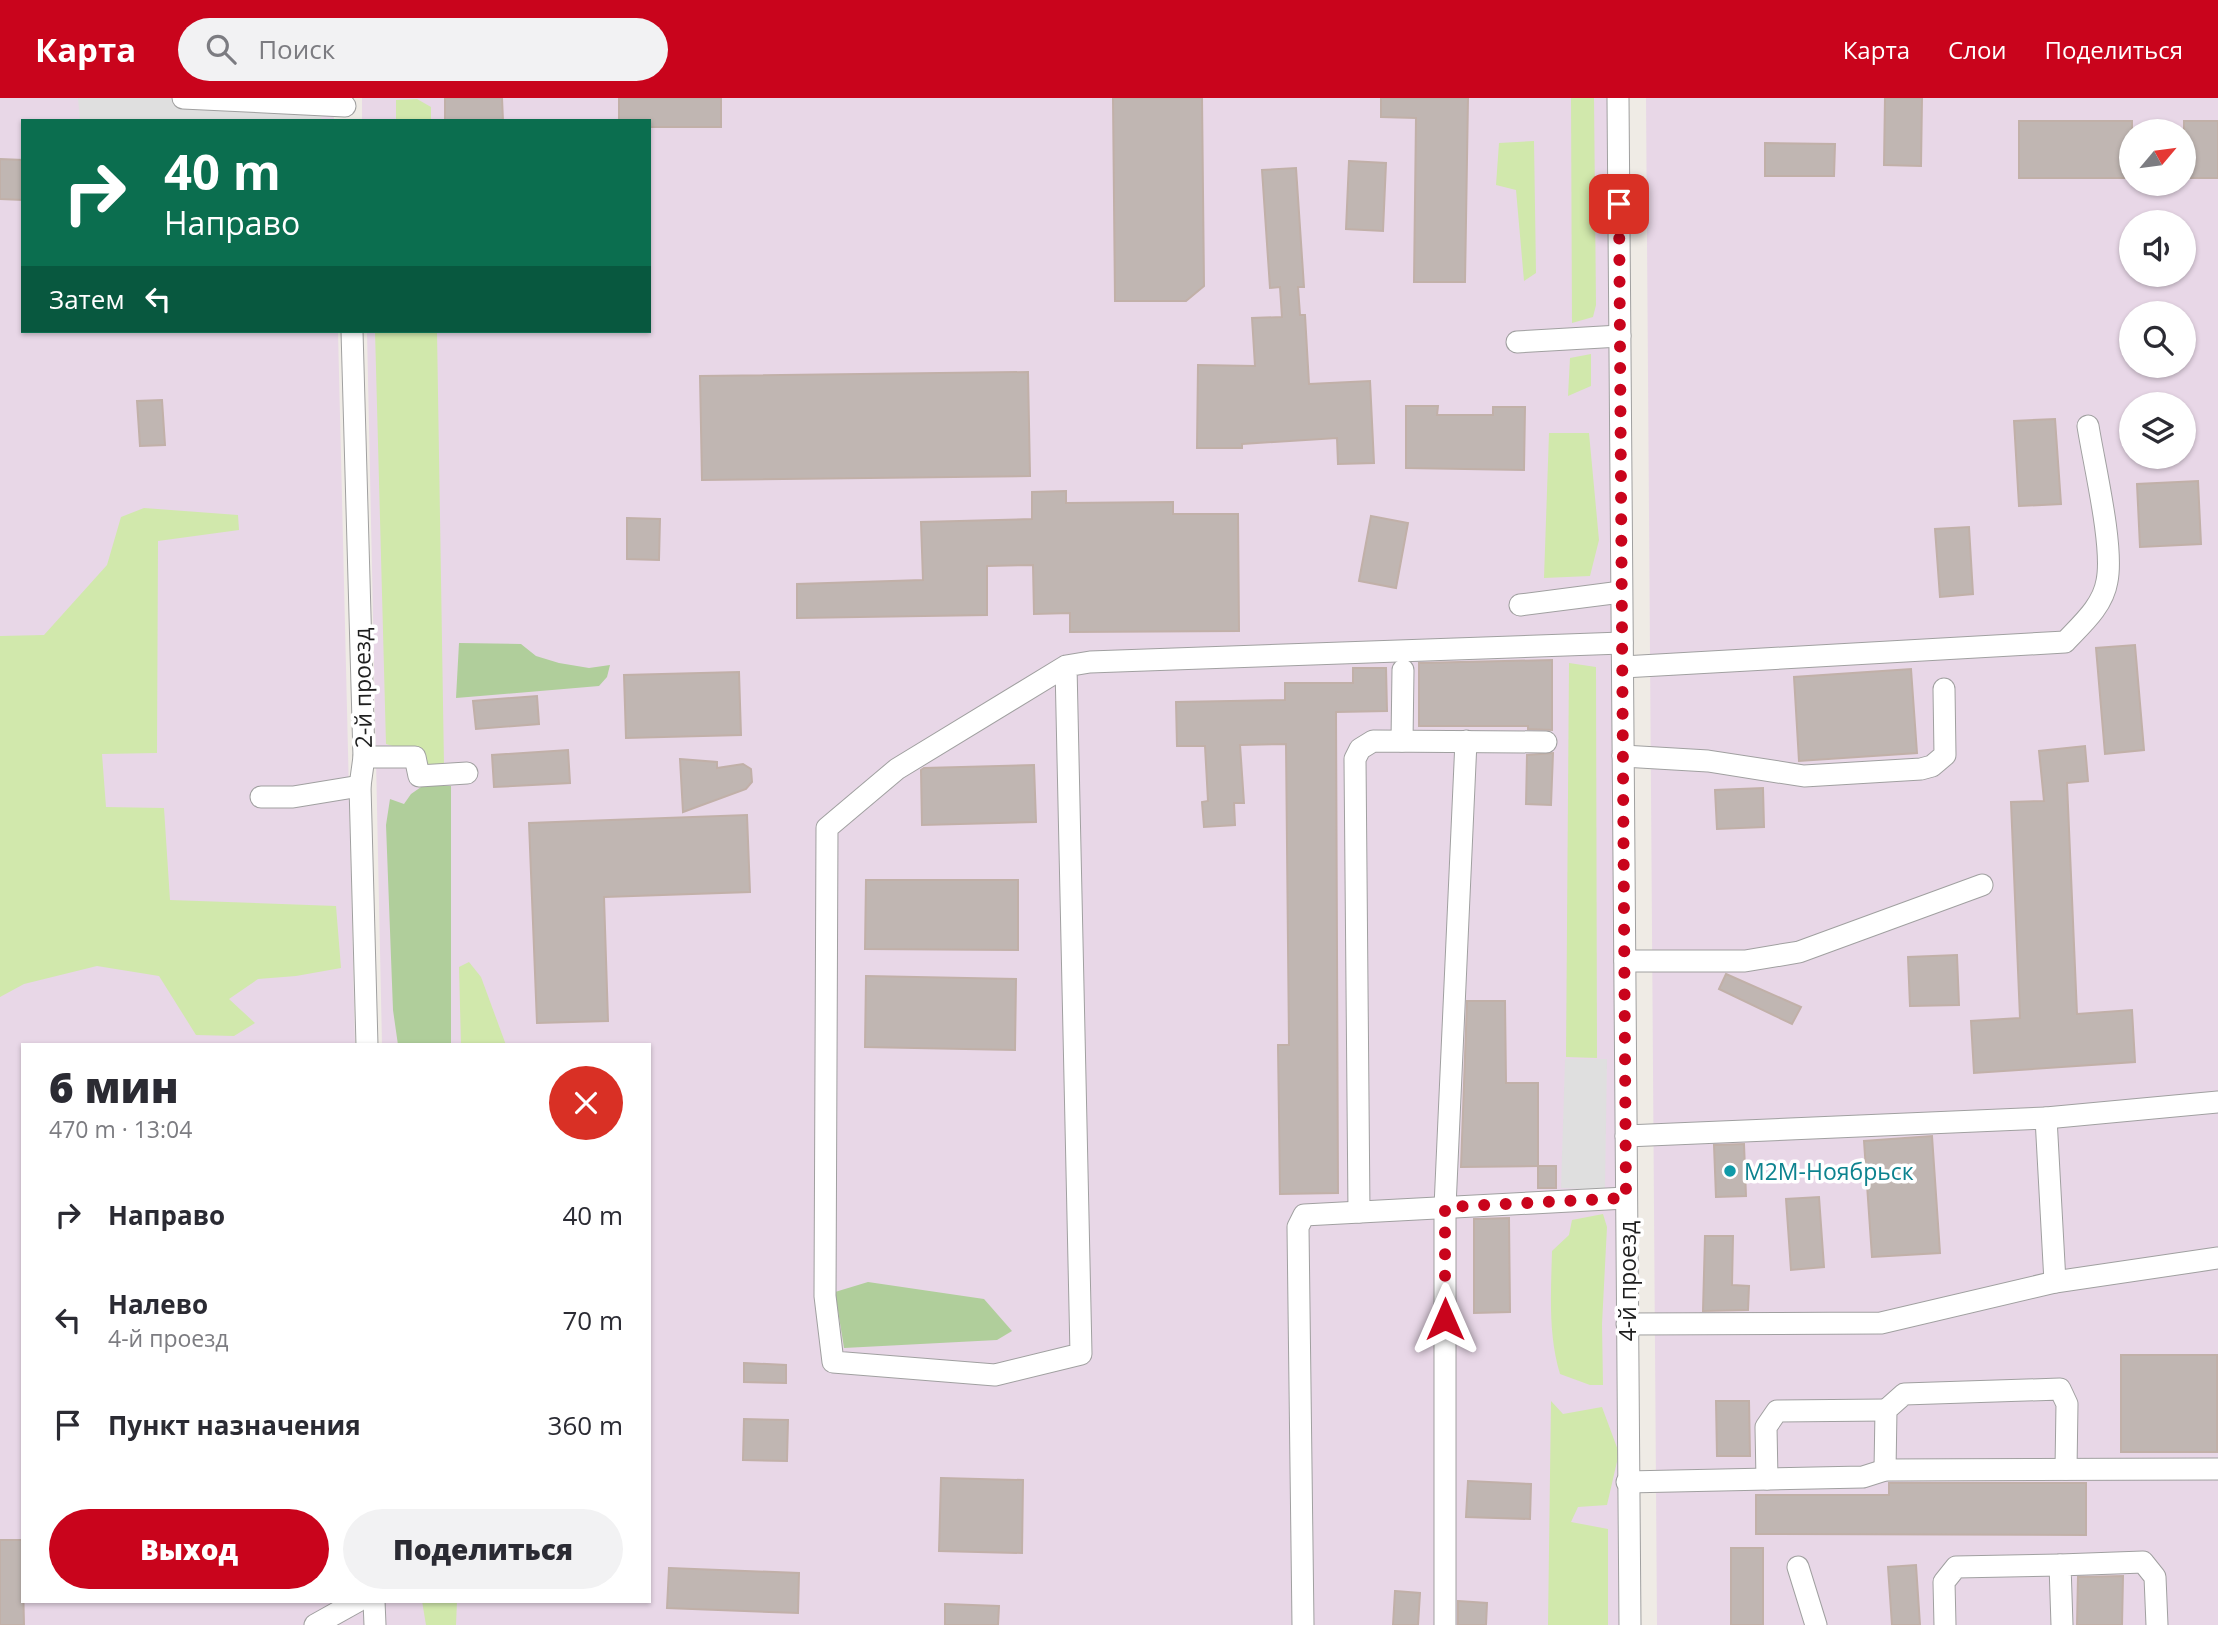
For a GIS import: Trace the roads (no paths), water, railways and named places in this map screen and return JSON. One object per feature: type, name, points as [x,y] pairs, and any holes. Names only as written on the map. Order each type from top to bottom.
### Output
[{"type":"street","points":[[183,98],[345,108]]},
{"type":"street","name":"4-й проезд","points":[[1618,98],[1630,1625]]},
{"type":"street","name":"2-й проезд","points":[[352,333],[364,757],[360,786],[367,1043]]},
{"type":"street","points":[[1517,342],[1620,336]]},
{"type":"street","points":[[1623,667],[2065,642],[2096,609],[2107,582],[2108,559],[2088,426]]},
{"type":"street","points":[[1520,605],[1621,592]]},
{"type":"street","points":[[1066,666],[1081,1354],[995,1375],[833,1362],[825,1296],[827,828],[897,769],[1066,666],[1090,662],[1622,643]]},
{"type":"street","points":[[1402,741],[1403,670]]},
{"type":"street","points":[[1623,756],[1707,761],[1804,776],[1921,769],[1932,766],[1945,755],[1944,689]]},
{"type":"street","points":[[1359,1212],[1355,759],[1360,749],[1373,741],[1546,742]]},
{"type":"street","points":[[1445,1625],[1445,1207],[1466,741]]},
{"type":"street","points":[[364,757],[415,757],[419,776],[467,773]]},
{"type":"street","points":[[261,797],[293,797],[360,786]]},
{"type":"street","points":[[1625,961],[1745,961],[1799,952],[1982,884]]},
{"type":"street","points":[[1626,1136],[2046,1118],[2218,1102]]},
{"type":"street","points":[[2046,1118],[2055,1282]]},
{"type":"street","points":[[1303,1625],[1298,1227],[1304,1215],[1626,1198]]},
{"type":"street","points":[[1627,1324],[1881,1323],[2055,1282],[2218,1258]]},
{"type":"street","points":[[1767,1479],[1766,1427],[1777,1411],[1886,1410],[1904,1394],[1915,1393],[2060,1389],[2067,1404],[2066,1469]]},
{"type":"street","points":[[1885,1470],[1886,1410]]},
{"type":"street","points":[[1627,1482],[1863,1476],[1885,1470],[2218,1469]]},
{"type":"street","points":[[1945,1625],[1944,1582],[1956,1567],[2143,1562],[2155,1577],[2157,1625]]},
{"type":"street","points":[[2060,1565],[2062,1625]]},
{"type":"street","points":[[1798,1567],[1816,1625]]},
{"type":"street","points":[[315,1625],[354,1603]]},
{"type":"street","points":[[374,1603],[375,1625]]},
{"type":"place","name":"М2М-Ноябрьск","points":[[1730,1171]]}]
